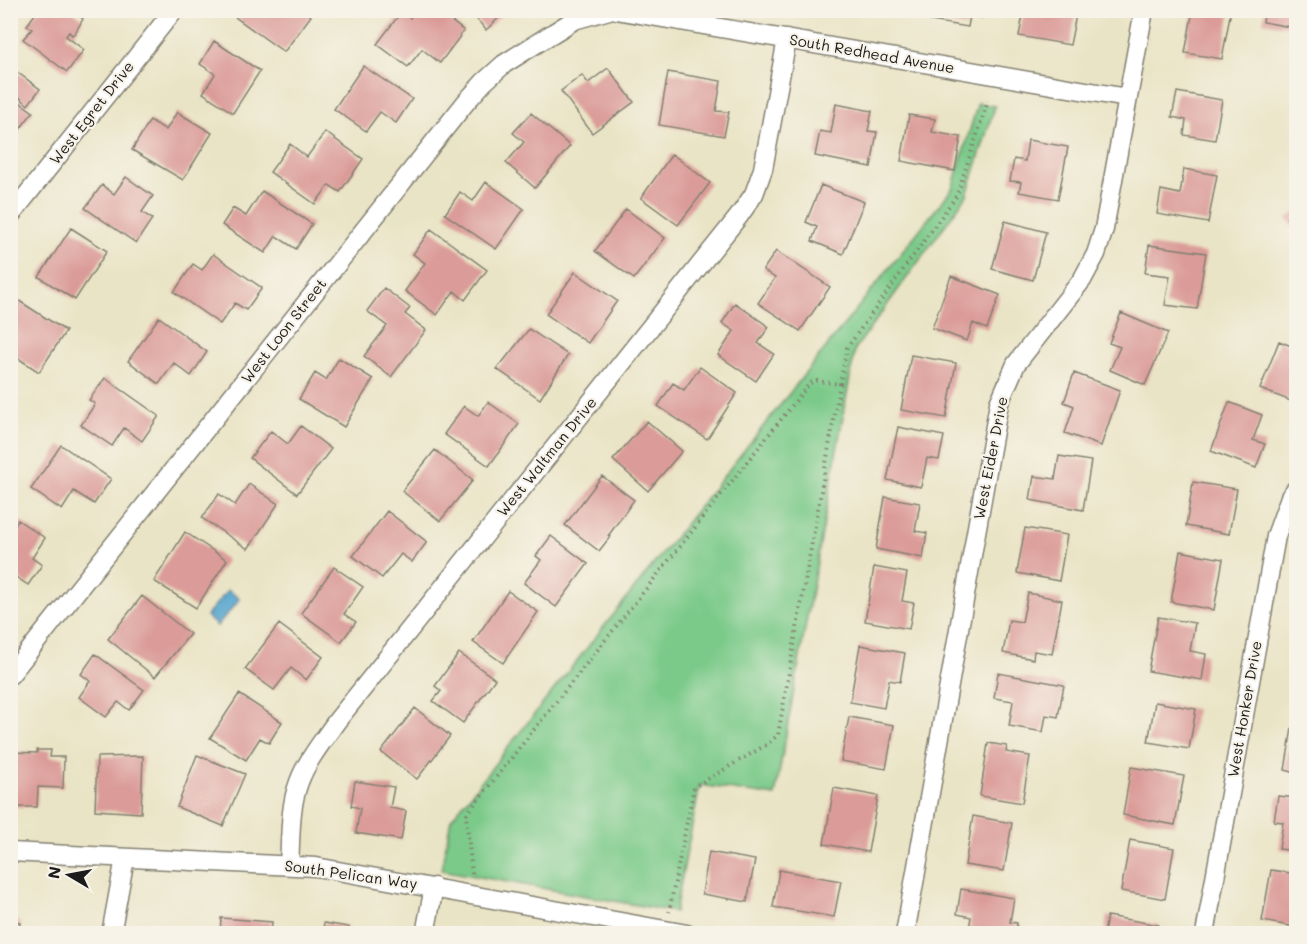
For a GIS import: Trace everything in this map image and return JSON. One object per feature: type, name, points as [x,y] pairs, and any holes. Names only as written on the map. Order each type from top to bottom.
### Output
[{"type":"street","name":"West Egret Drive","points":[[10,216],[174,10]]},
{"type":"street","points":[[574,15],[609,10]]},
{"type":"street","name":"South Redhead Avenue","points":[[616,10],[1127,99]]},
{"type":"street","name":"West Eider Drive","points":[[905,933],[999,403],[1016,364],[1082,280],[1096,254],[1104,229],[1144,10]]},
{"type":"street","name":"West Loon Street","points":[[10,675],[466,102],[504,64],[574,15]]},
{"type":"street","name":"West Waltman Drive","points":[[289,865],[292,809],[299,783],[311,759],[336,722],[739,216],[754,194],[763,169],[787,39]]},
{"type":"street","name":"West Honker Drive","points":[[1206,933],[1276,536],[1290,497],[1296,489]]},
{"type":"street","name":"South Pelican Way","points":[[10,852],[316,867],[687,933]]},
{"type":"street","points":[[111,933],[125,858]]},
{"type":"street","points":[[425,933],[434,887]]},
{"type":"path","points":[[669,914],[694,787],[766,745],[778,735],[847,348],[957,195],[988,101]]},
{"type":"path","points":[[473,878],[466,815],[810,383],[817,381],[840,384]]},
{"type":"green space","points":[[978,103],[995,106],[967,195],[855,349],[775,796],[700,785],[675,912],[441,870],[451,819],[952,189]]},
{"type":"water","points":[[228,590],[240,599],[217,626],[206,616]]},
{"type":"building","points":[[38,10],[72,10],[83,19],[75,33],[72,35],[69,32],[66,36],[84,50],[67,72],[23,39],[32,29],[27,25]]},
{"type":"building","points":[[240,10],[303,10],[311,16],[284,52],[235,17]]},
{"type":"building","points":[[415,10],[420,10],[428,17],[433,10],[437,10],[464,31],[440,63],[422,49],[408,67],[377,44],[402,11],[410,18]]},
{"type":"building","points":[[469,10],[507,10],[486,30]]},
{"type":"building","points":[[932,10],[984,10],[982,18],[970,16],[968,27],[930,21]]},
{"type":"building","points":[[1024,10],[1077,10],[1070,45],[1019,36]]},
{"type":"building","points":[[1193,10],[1231,10],[1222,59],[1185,53]]},
{"type":"building","points":[[1265,10],[1296,10],[1296,28],[1263,22]]},
{"type":"building","points":[[214,41],[260,71],[233,113],[203,93],[215,74],[200,64]]},
{"type":"building","points":[[363,66],[412,99],[396,123],[380,112],[366,131],[334,109]]},
{"type":"building","points":[[10,67],[40,89],[28,105],[19,97],[17,100],[33,112],[17,133],[10,129]]},
{"type":"building","points":[[608,68],[634,102],[592,133],[561,91],[582,75],[588,83]]},
{"type":"building","points":[[668,72],[721,81],[716,111],[729,112],[724,136],[659,125]]},
{"type":"building","points":[[1177,92],[1222,100],[1215,140],[1184,135],[1186,120],[1172,117]]},
{"type":"building","points":[[836,104],[872,111],[868,131],[877,132],[871,167],[815,156],[820,131],[831,133]]},
{"type":"building","points":[[177,112],[212,133],[183,180],[132,150],[150,120],[166,130]]},
{"type":"building","points":[[531,113],[570,146],[535,188],[506,163],[524,142],[513,133]]},
{"type":"building","points":[[909,115],[935,119],[932,132],[961,137],[955,171],[901,161]]},
{"type":"building","points":[[325,132],[363,159],[340,192],[329,185],[315,204],[270,172],[290,144],[307,157]]},
{"type":"building","points":[[1028,140],[1068,147],[1058,199],[1019,192],[1021,182],[1010,181],[1014,159],[1025,161]]},
{"type":"building","points":[[672,154],[710,183],[678,225],[641,198]]},
{"type":"building","points":[[1184,169],[1217,175],[1208,223],[1157,214],[1161,190],[1180,194]]},
{"type":"building","points":[[126,177],[153,196],[142,212],[152,219],[136,243],[85,208],[102,185],[114,194]]},
{"type":"building","points":[[486,182],[524,209],[496,249],[445,214],[460,192],[473,201]]},
{"type":"building","points":[[821,185],[864,202],[843,254],[812,241],[817,227],[806,222]]},
{"type":"building","points":[[262,191],[312,224],[296,249],[276,236],[265,253],[222,225],[233,208],[246,216]]},
{"type":"building","points":[[626,209],[665,238],[634,279],[595,251]]},
{"type":"building","points":[[1296,212],[1296,232],[1287,218]]},
{"type":"building","points":[[1005,221],[1046,232],[1033,280],[992,269]]},
{"type":"building","points":[[71,228],[107,251],[75,300],[39,277]]},
{"type":"building","points":[[431,229],[487,270],[465,300],[454,291],[437,315],[405,291],[425,263],[413,254]]},
{"type":"building","points":[[1149,245],[1206,253],[1197,309],[1165,305],[1170,276],[1145,273]]},
{"type":"building","points":[[776,251],[830,287],[800,331],[758,303],[775,278],[763,270]]},
{"type":"building","points":[[213,254],[262,288],[246,310],[235,303],[220,324],[174,292],[193,264],[202,270]]},
{"type":"building","points":[[575,272],[617,301],[588,343],[546,314]]},
{"type":"building","points":[[951,276],[1000,295],[987,329],[973,323],[967,341],[932,328]]},
{"type":"building","points":[[384,288],[410,308],[405,314],[426,330],[391,377],[364,356],[387,326],[367,311]]},
{"type":"building","points":[[10,295],[66,331],[39,372],[10,353],[12,330]]},
{"type":"building","points":[[735,303],[769,327],[758,343],[774,354],[756,381],[718,355],[734,331],[722,323]]},
{"type":"building","points":[[1121,313],[1168,333],[1145,385],[1110,370],[1120,347],[1109,343]]},
{"type":"building","points":[[159,317],[207,352],[191,376],[174,363],[159,384],[128,361]]},
{"type":"building","points":[[529,329],[568,355],[540,399],[497,369]]},
{"type":"building","points":[[1279,341],[1296,348],[1296,403],[1260,389]]},
{"type":"building","points":[[911,355],[956,363],[946,418],[901,410]]},
{"type":"building","points":[[339,358],[373,379],[344,427],[299,399],[315,373],[326,380]]},
{"type":"building","points":[[700,367],[737,393],[707,439],[658,406],[673,383],[684,390]]},
{"type":"building","points":[[1074,373],[1120,390],[1101,446],[1065,433],[1074,406],[1064,402]]},
{"type":"building","points":[[105,378],[159,416],[142,441],[124,428],[112,446],[81,425],[95,404],[89,400]]},
{"type":"building","points":[[488,402],[519,424],[489,466],[444,434],[464,406],[478,416]]},
{"type":"building","points":[[1229,402],[1262,415],[1253,440],[1265,444],[1256,468],[1211,451]]},
{"type":"building","points":[[647,421],[682,451],[648,491],[613,460]]},
{"type":"building","points":[[301,426],[331,449],[297,494],[250,458],[271,431],[288,444]]},
{"type":"building","points":[[898,427],[944,436],[939,460],[927,458],[921,487],[887,480]]},
{"type":"building","points":[[61,445],[111,479],[94,504],[74,491],[62,510],[31,489]]},
{"type":"building","points":[[435,450],[473,480],[440,521],[402,491]]},
{"type":"building","points":[[1059,456],[1091,461],[1083,510],[1030,500],[1034,476],[1055,479]]},
{"type":"building","points":[[602,476],[634,500],[599,551],[565,525]]},
{"type":"building","points":[[1193,482],[1237,489],[1229,534],[1186,526]]},
{"type":"building","points":[[249,484],[278,504],[248,549],[202,518],[219,494],[235,505]]},
{"type":"building","points":[[885,497],[920,503],[915,531],[927,533],[923,558],[876,549]]},
{"type":"building","points":[[387,511],[427,542],[412,562],[401,554],[382,578],[353,556]]},
{"type":"building","points":[[18,520],[45,538],[32,558],[42,565],[28,585],[10,573],[10,531]]},
{"type":"building","points":[[1025,528],[1067,535],[1059,581],[1017,573]]},
{"type":"building","points":[[185,532],[227,560],[196,608],[154,581]]},
{"type":"building","points":[[551,536],[588,564],[556,607],[524,583],[541,560],[536,556]]},
{"type":"building","points":[[1180,551],[1223,559],[1214,610],[1171,602]]},
{"type":"building","points":[[334,567],[363,587],[344,614],[356,622],[341,642],[301,613]]},
{"type":"building","points":[[874,567],[907,573],[902,601],[914,603],[909,629],[865,621]]},
{"type":"building","points":[[508,591],[538,612],[503,663],[473,642]]},
{"type":"building","points":[[1028,593],[1062,600],[1052,654],[1034,651],[1033,659],[1003,653],[1009,620],[1022,622]]},
{"type":"building","points":[[142,596],[190,634],[155,677],[108,639]]},
{"type":"building","points":[[1158,617],[1195,623],[1190,651],[1206,654],[1202,680],[1148,671]]},
{"type":"building","points":[[279,624],[323,657],[306,680],[291,668],[274,690],[245,669]]},
{"type":"building","points":[[860,645],[905,653],[900,682],[889,680],[884,708],[850,702]]},
{"type":"building","points":[[459,653],[495,679],[463,723],[433,701],[441,691],[435,686]]},
{"type":"building","points":[[95,654],[144,690],[129,710],[118,702],[106,717],[79,697],[90,681],[81,674]]},
{"type":"building","points":[[998,673],[1064,685],[1058,717],[1046,715],[1043,732],[1009,726],[1013,701],[994,698]]},
{"type":"building","points":[[239,694],[282,722],[269,743],[260,738],[246,760],[210,738]]},
{"type":"building","points":[[1155,702],[1196,709],[1189,749],[1148,742]]},
{"type":"building","points":[[415,708],[450,736],[417,779],[381,752]]},
{"type":"building","points":[[849,717],[894,725],[886,769],[841,761]]},
{"type":"building","points":[[1292,728],[1296,729],[1296,773],[1285,770]]},
{"type":"building","points":[[988,743],[1007,746],[1006,752],[1030,756],[1022,803],[980,796]]},
{"type":"building","points":[[37,750],[51,750],[50,757],[64,757],[63,788],[38,787],[37,807],[11,807],[12,752],[37,753]]},
{"type":"building","points":[[197,755],[245,774],[223,826],[177,807]]},
{"type":"building","points":[[143,756],[141,813],[95,810],[97,757]]},
{"type":"building","points":[[1131,767],[1184,776],[1175,825],[1123,815]]},
{"type":"building","points":[[355,781],[394,787],[390,808],[406,811],[401,840],[356,833],[360,808],[351,806]]},
{"type":"building","points":[[834,788],[878,796],[868,852],[824,844]]},
{"type":"building","points":[[1278,796],[1296,798],[1296,851],[1279,849],[1283,822],[1274,821]]},
{"type":"building","points":[[973,816],[1012,823],[1004,871],[965,865]]},
{"type":"building","points":[[1130,840],[1174,848],[1165,899],[1121,891]]},
{"type":"building","points":[[709,852],[755,860],[747,902],[702,894]]},
{"type":"building","points":[[779,870],[841,881],[834,917],[773,907]]},
{"type":"building","points":[[1271,870],[1296,874],[1296,927],[1262,921]]},
{"type":"building","points":[[961,889],[1014,898],[1010,922],[1017,923],[1015,934],[968,934],[971,917],[957,914]]},
{"type":"building","points":[[1107,916],[1159,925],[1158,934],[1104,934]]},
{"type":"building","points":[[221,918],[272,922],[271,934],[220,934]]},
{"type":"building","points":[[10,921],[20,922],[19,934],[10,934]]},
{"type":"building","points":[[324,923],[349,927],[348,934],[322,934]]}]
